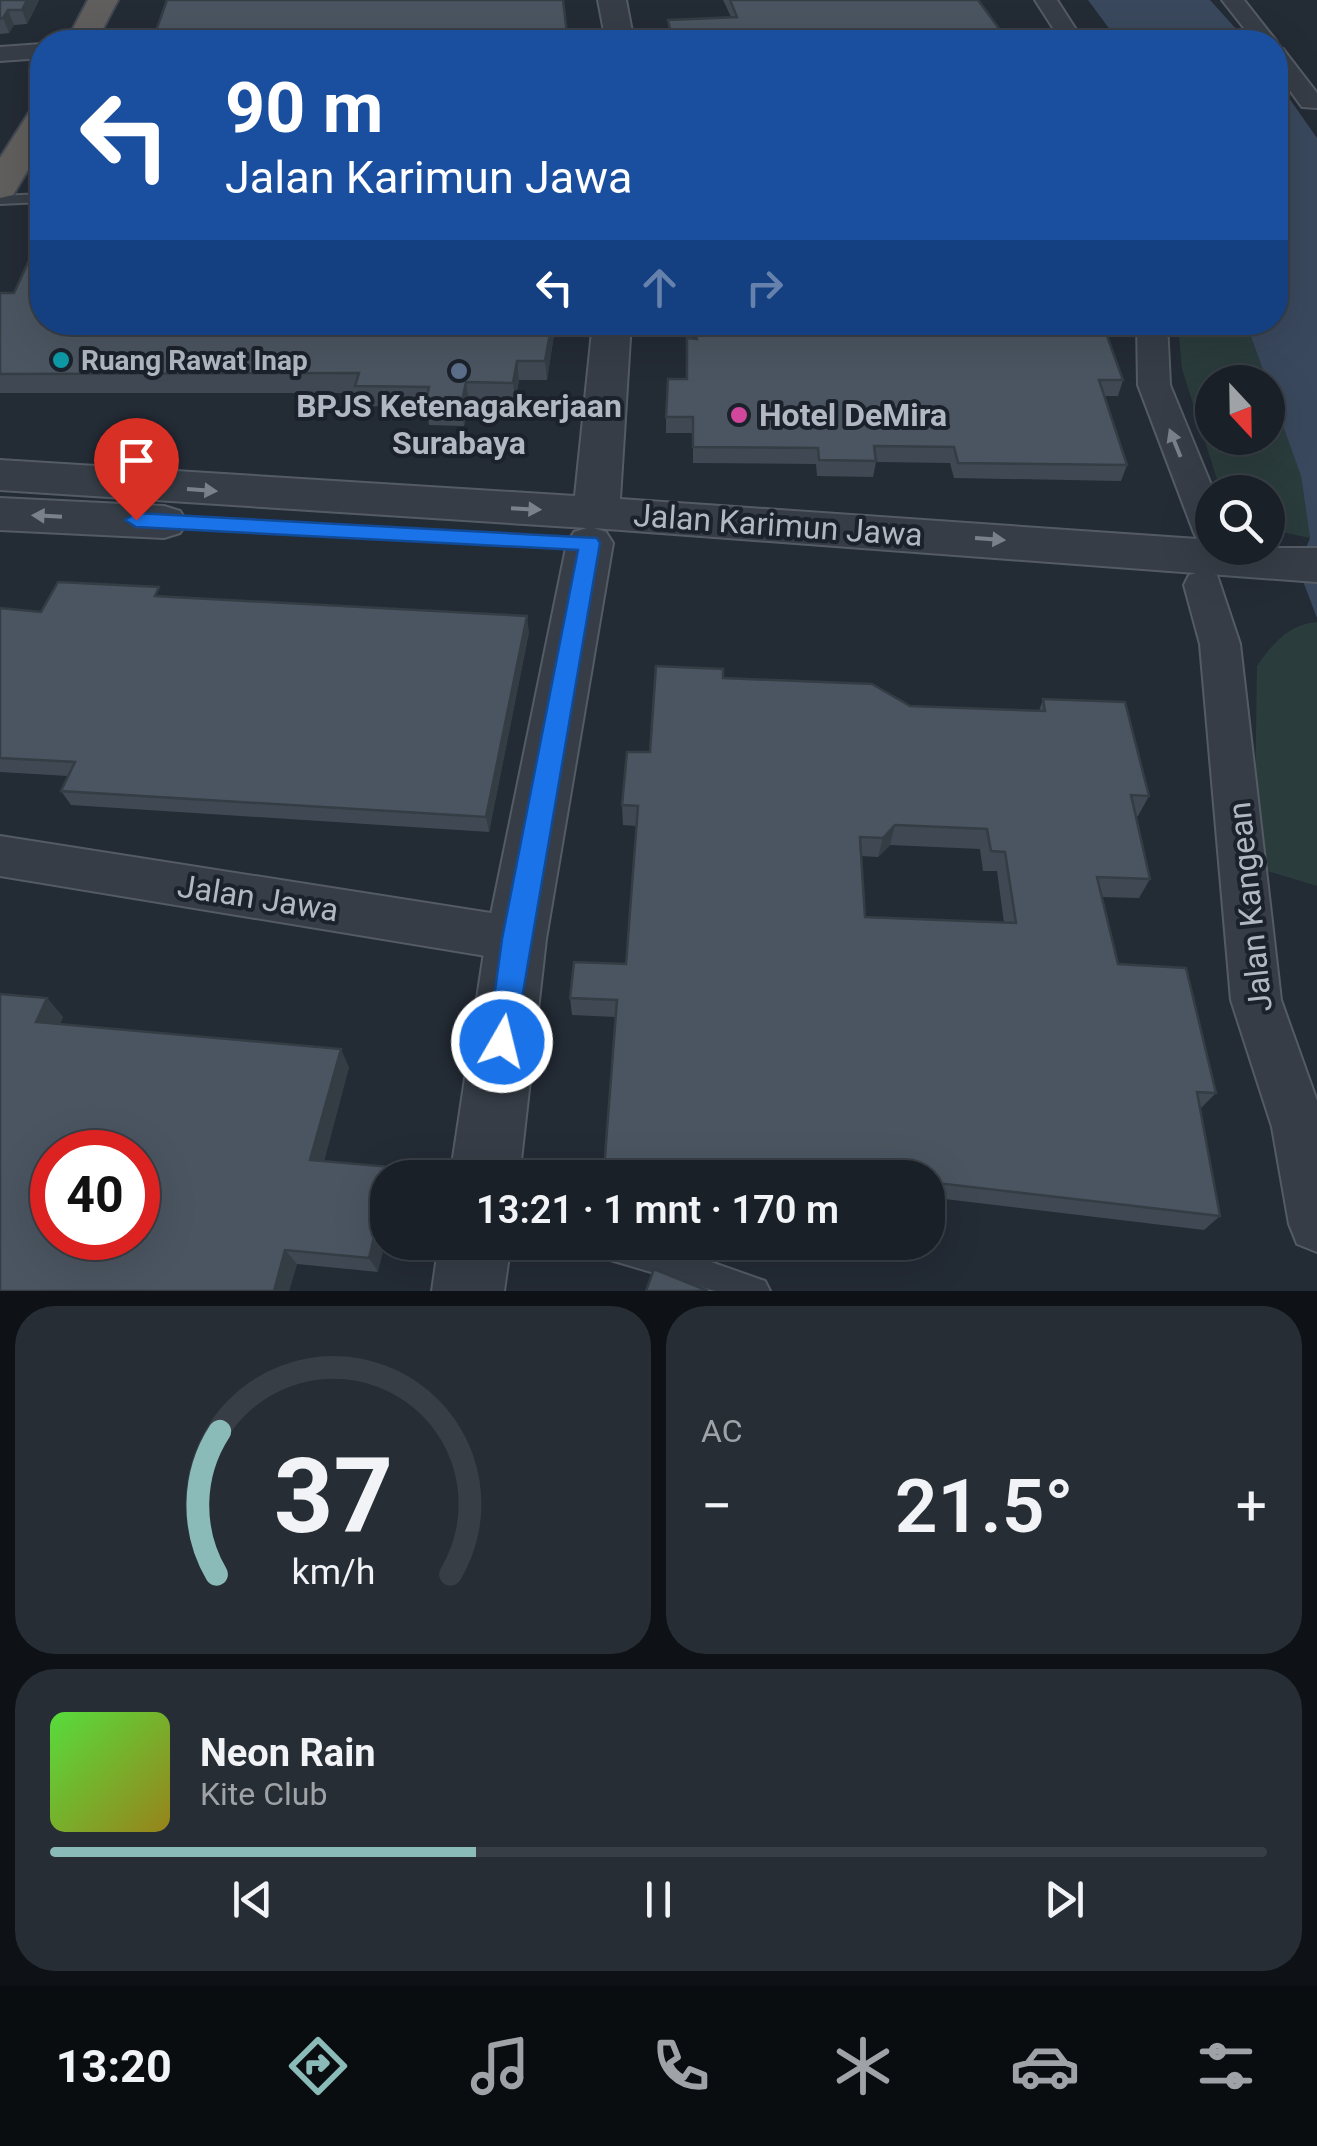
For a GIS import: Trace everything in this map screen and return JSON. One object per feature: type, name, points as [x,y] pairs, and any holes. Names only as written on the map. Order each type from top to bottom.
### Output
[{"type":"highway","points":[[87,30],[103,0]]},
{"type":"highway","points":[[0,187],[30,138]]},
{"type":"street","points":[[612,0],[618,30]]},
{"type":"street","points":[[1046,0],[1065,30]]},
{"type":"street","points":[[1233,0],[1257,30]]},
{"type":"street","points":[[0,54],[30,52]]},
{"type":"street","points":[[1288,71],[1312,102]]},
{"type":"street","points":[[486,1160],[516,939],[593,528],[611,335]]},
{"type":"street","name":"Jalan Kangean","points":[[1152,335],[1154,384],[1195,502]]},
{"type":"street","name":"Jalan Karimun Jawa","points":[[0,475],[106,501]]},
{"type":"street","name":"Jalan Karimun Jawa","points":[[0,514],[106,501],[1195,555]]},
{"type":"street","name":"Jalan Kangean","points":[[1215,565],[1256,1000],[1270,1056],[1288,1095],[1306,1152],[1317,1224]]},
{"type":"street","name":"Jalan Karimun Jawa","points":[[1251,565],[1304,578]]},
{"type":"street","name":"Jalan Jawa","points":[[0,856],[516,939]]},
{"type":"street","points":[[468,1291],[472,1260]]},
{"type":"lane","points":[[0,200],[30,199]]},
{"type":"lane","points":[[666,1260],[754,1291]]},
{"type":"shaded area","points":[[1179,335],[1250,335],[1261,365],[1195,365],[1195,410],[1182,369]]},
{"type":"shaded area","points":[[1285,431],[1301,476],[1310,538],[1285,533],[1285,475],[1216,475],[1209,455],[1285,455]]},
{"type":"shaded area","points":[[1317,622],[1317,886],[1254,867],[1257,666],[1282,636]]},
{"type":"water","points":[[1088,0],[1210,0],[1237,30],[1110,30]]},
{"type":"water","points":[[1288,97],[1317,138],[1317,618],[1298,568],[1310,538],[1301,476],[1285,431],[1285,365],[1261,365],[1250,335],[1288,335]]},
{"type":"building","points":[[0,0],[27,0],[22,10],[8,10],[0,19]]},
{"type":"building","points":[[167,0],[563,0],[567,30],[156,30]]},
{"type":"building","points":[[730,0],[978,0],[1000,30],[670,30],[668,20],[737,17]]},
{"type":"building","points":[[30,258],[30,335],[550,335],[545,361],[517,361],[513,383],[466,382],[461,406],[425,405],[429,387],[355,386],[359,373],[0,374],[0,293],[14,293]]},
{"type":"building","points":[[697,335],[1107,335],[1123,380],[1099,380],[1127,465],[958,463],[954,447],[874,446],[876,461],[819,460],[818,448],[693,447],[693,417],[666,417],[668,379],[687,379],[687,338],[697,339]]},
{"type":"building","points":[[58,582],[159,587],[155,596],[527,616],[486,817],[61,791],[75,762],[0,758],[0,608],[41,612]]},
{"type":"building","points":[[656,666],[723,669],[723,678],[872,684],[910,706],[1045,711],[1043,699],[1125,702],[1149,796],[1131,795],[1150,879],[1097,877],[1118,964],[1186,968],[1216,1093],[1197,1092],[1220,1216],[945,1184],[945,1160],[605,1160],[617,1000],[570,998],[574,962],[626,964],[638,806],[622,805],[627,752],[650,752]],"holes":[[[895,825],[987,829],[991,851],[1005,852],[1016,923],[865,917],[860,837],[883,838]]]},
{"type":"building","points":[[0,994],[47,998],[36,1022],[341,1049],[310,1160],[370,1165],[369,1258],[285,1250],[274,1291],[0,1291]]},
{"type":"building","points":[[654,1269],[708,1291],[646,1291]]},
{"type":"place","name":"Ruang Rawat Inap","points":[[61,360]]},
{"type":"place","name":"BPJS Ketenagakerjaan Surabaya","points":[[459,371]]},
{"type":"place","name":"Hotel DeMira","points":[[739,415]]},
{"type":"route","points":[[136,520],[590,543],[516,939],[502,1042]]}]
